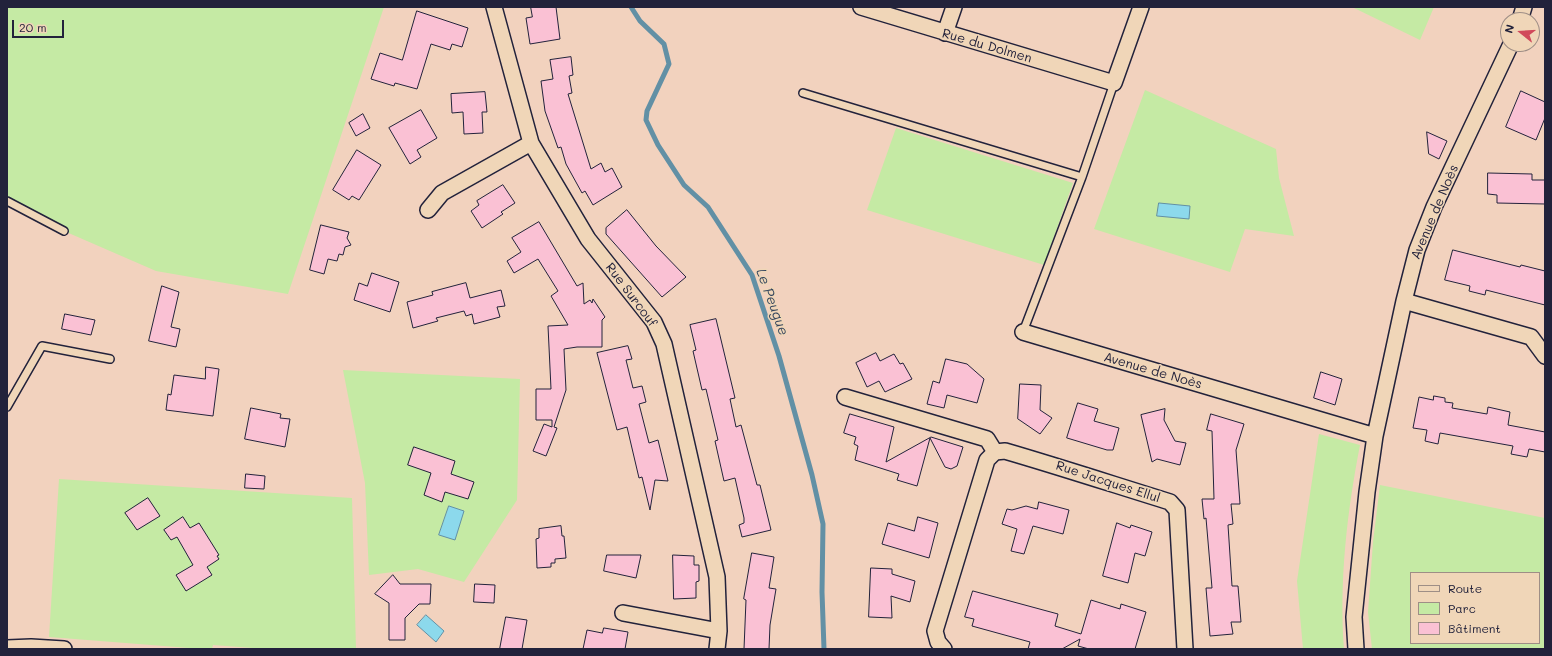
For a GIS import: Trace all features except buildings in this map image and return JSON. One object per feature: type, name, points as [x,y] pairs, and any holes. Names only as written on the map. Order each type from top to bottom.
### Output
[{"type":"street","name":"Rue Surcouf","points":[[494,7],[531,143],[588,239],[654,322],[664,344],[717,577],[719,631],[717,649]]},
{"type":"street","name":"Rue du Dolmen","points":[[861,7],[945,34],[1114,83]]},
{"type":"street","points":[[945,34],[954,7]]},
{"type":"street","points":[[1114,83],[1141,7]]},
{"type":"street","name":"Avenue de Noès","points":[[1356,649],[1354,616],[1367,492],[1376,436],[1404,301],[1417,250],[1507,52]]},
{"type":"street","points":[[428,210],[442,193],[531,143]]},
{"type":"street","points":[[1404,301],[1531,337],[1543,349]]},
{"type":"street","name":"Avenue de Noès","points":[[1023,332],[1376,436]]},
{"type":"street","points":[[845,397],[987,439],[995,452],[987,460],[935,631],[938,642],[944,649]]},
{"type":"street","name":"Rue Jacques Ellul","points":[[995,452],[1005,451],[1170,502],[1177,510],[1185,649]]},
{"type":"street","points":[[623,613],[719,631]]},
{"type":"street","points":[[7,648],[31,647],[64,649]]},
{"type":"lane","points":[[1023,332],[1082,177],[1114,83]]},
{"type":"lane","points":[[803,93],[1082,177]]},
{"type":"lane","points":[[7,201],[64,230]]},
{"type":"lane","points":[[7,407],[42,346],[110,359]]},
{"type":"green space","points":[[7,7],[384,7],[288,294],[156,271],[64,231],[7,198]]},
{"type":"green space","points":[[1352,7],[1434,7],[1420,40]]},
{"type":"green space","points":[[1145,90],[1276,149],[1279,178],[1294,236],[1245,229],[1230,272],[1094,229]]},
{"type":"green space","points":[[896,128],[1073,183],[1044,265],[867,210]]},
{"type":"green space","points":[[343,370],[520,379],[517,500],[464,582],[418,569],[369,575],[365,483]]},
{"type":"green space","points":[[1319,434],[1360,445],[1351,496],[1343,572],[1344,649],[1303,649],[1297,581]]},
{"type":"green space","points":[[59,479],[352,498],[356,649],[266,649],[213,645],[212,649],[202,649],[49,637]]},
{"type":"green space","points":[[1380,485],[1545,518],[1545,649],[1372,649],[1368,612],[1373,542]]},
{"type":"water","points":[[1159,203],[1190,206],[1189,219],[1157,216]]},
{"type":"water","points":[[449,506],[464,511],[455,540],[439,535]]},
{"type":"water","points":[[426,615],[444,631],[436,642],[417,625]]},
{"type":"waterway","name":"Le Peugue","points":[[631,7],[640,21],[664,44],[669,64],[647,111],[646,120],[658,145],[684,185],[708,207],[752,275],[779,356],[812,475],[823,524],[822,592],[824,649]]}]
